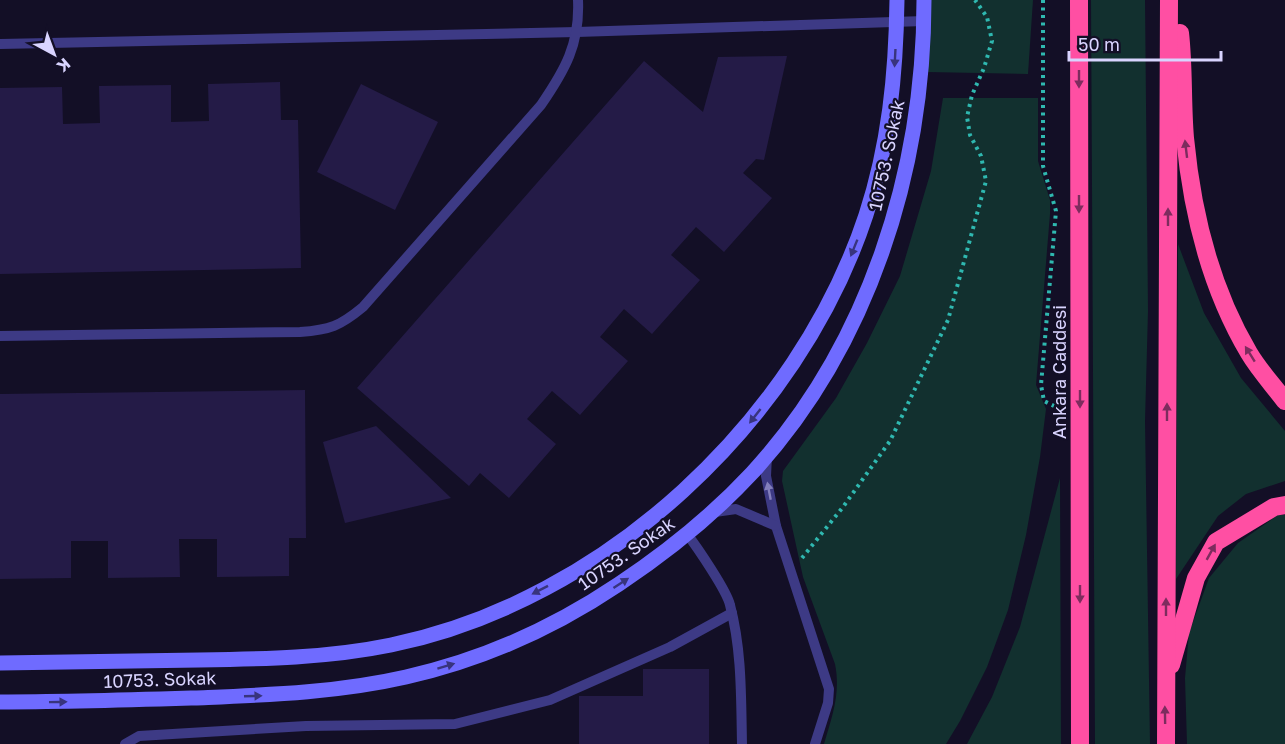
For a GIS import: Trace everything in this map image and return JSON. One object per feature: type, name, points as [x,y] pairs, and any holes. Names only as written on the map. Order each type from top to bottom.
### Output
[{"type":"highway","name":"Ankara Caddesi","points":[[1079,0],[1080,744]]},
{"type":"highway","points":[[1166,744],[1169,0]]},
{"type":"highway","points":[[1176,0],[1185,138],[1202,239],[1224,303],[1237,331],[1250,354],[1285,401]]},
{"type":"highway","points":[[1165,687],[1197,578],[1216,542],[1274,507],[1285,505]]},
{"type":"street","name":"10753. Sokak","points":[[0,663],[311,657],[393,645],[450,628],[514,604],[590,562],[630,535],[672,502],[724,453],[746,427],[798,356],[838,284],[866,216],[885,144],[892,93],[897,0]]},
{"type":"street","name":"10753. Sokak","points":[[0,702],[265,695],[340,689],[409,677],[472,658],[536,632],[561,620],[637,572],[712,512],[767,456],[805,404],[843,341],[858,310],[897,209],[912,140],[920,85],[924,0]]},
{"type":"lane","points":[[0,336],[300,332],[326,330],[347,321],[363,307],[541,105],[566,63],[577,32],[578,0]]},
{"type":"lane","points":[[0,44],[577,32],[924,21]]},
{"type":"lane","points":[[767,456],[766,476],[776,526],[829,689],[828,703],[815,744]]},
{"type":"lane","points":[[712,512],[736,509],[776,526]]},
{"type":"lane","points":[[687,534],[730,603],[741,672],[742,744]]},
{"type":"lane","points":[[125,744],[139,736],[151,735],[306,726],[455,724],[550,700],[670,647],[732,613]]},
{"type":"path","points":[[790,573],[843,507],[890,441],[948,320],[986,181],[981,156],[970,135],[967,117],[972,95],[984,68],[992,41],[987,17],[975,0]]},
{"type":"path","points":[[1043,0],[1043,166],[1056,211],[1041,385],[1044,401],[1054,406]]},
{"type":"green space","points":[[927,0],[1033,0],[1028,74],[927,72]]},
{"type":"green space","points":[[1091,0],[1145,0],[1148,311],[1145,421],[1150,744],[1095,744]]},
{"type":"green space","points":[[943,98],[1038,98],[1038,161],[1050,200],[1050,214],[1036,385],[1046,409],[1026,535],[1008,610],[987,667],[946,744],[824,744],[833,714],[837,675],[803,577],[782,481],[783,471],[836,398],[867,343],[900,276],[931,171]]},
{"type":"green space","points":[[1178,244],[1204,313],[1241,378],[1285,431],[1285,481],[1246,494],[1218,516],[1176,579]]},
{"type":"green space","points":[[1060,478],[1061,744],[967,744],[992,697],[1020,627]]},
{"type":"green space","points":[[1278,515],[1285,515],[1285,744],[1187,744],[1185,678],[1189,633],[1209,578],[1238,543]]},
{"type":"building","points":[[787,56],[764,160],[756,159],[743,173],[772,198],[724,252],[696,227],[671,255],[700,280],[652,334],[624,309],[600,337],[628,361],[580,415],[552,391],[527,419],[556,444],[509,498],[480,473],[469,486],[357,388],[644,61],[703,112],[718,57]]},
{"type":"building","points":[[280,82],[281,120],[298,120],[301,268],[0,274],[0,88],[62,87],[63,124],[100,123],[99,86],[171,85],[171,122],[209,121],[208,84]]},
{"type":"building","points":[[361,84],[438,122],[395,210],[317,172]]},
{"type":"building","points":[[305,390],[306,538],[289,538],[289,576],[217,577],[217,539],[179,539],[180,577],[108,578],[108,541],[71,541],[71,578],[0,579],[0,394]]},
{"type":"building","points":[[376,426],[451,498],[345,523],[323,442]]},
{"type":"building","points":[[643,669],[709,669],[709,744],[579,744],[579,696],[643,696]]}]
